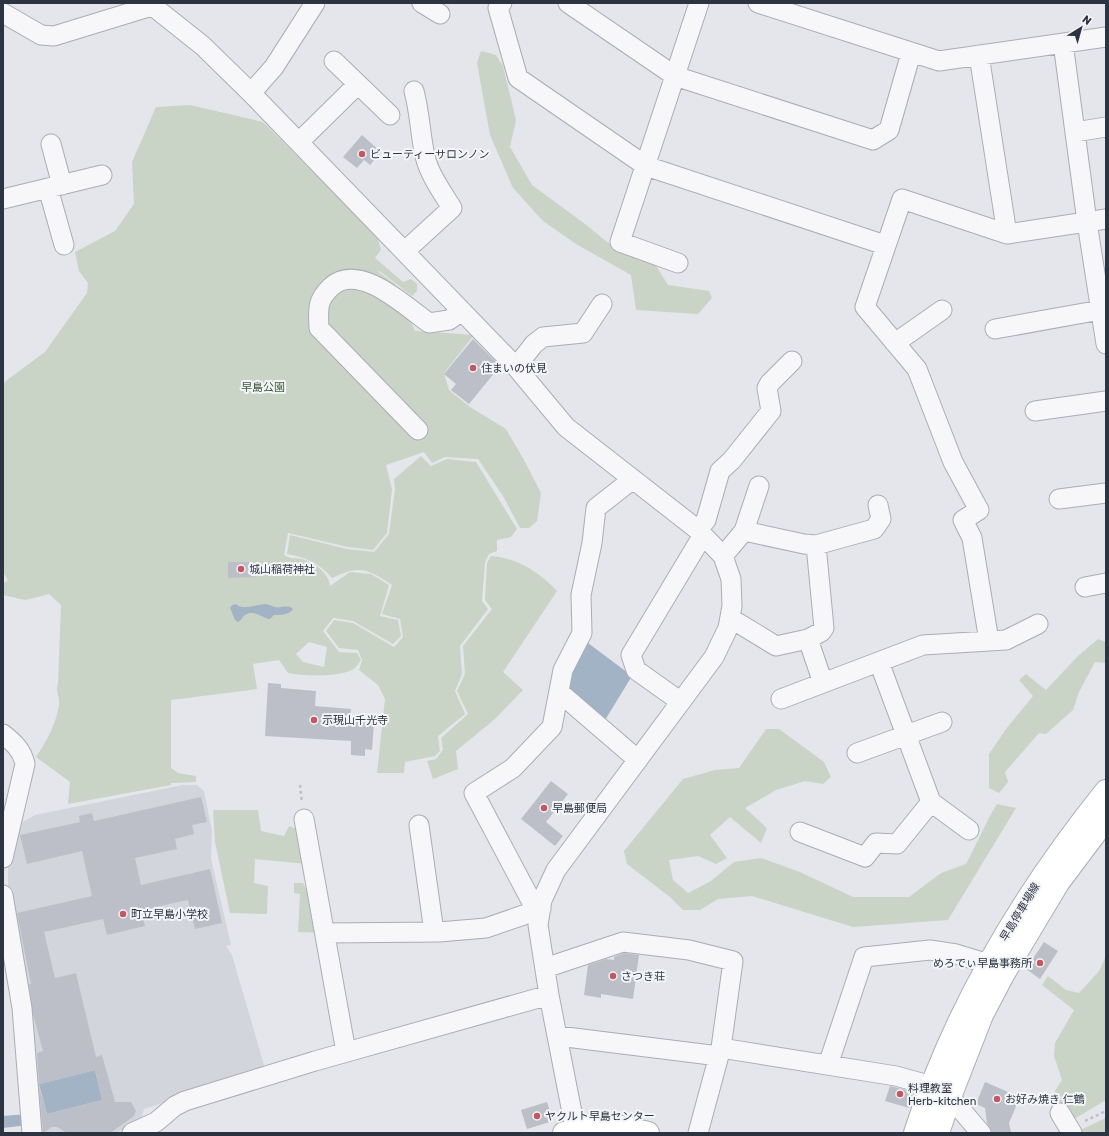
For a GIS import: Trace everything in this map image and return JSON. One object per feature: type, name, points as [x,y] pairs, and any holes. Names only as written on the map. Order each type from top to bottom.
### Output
[{"type":"main road","name":"早島停車場線","points":[[915,1133],[932,1086],[953,1038],[989,964],[1017,915],[1045,871],[1106,791]]},
{"type":"main road","name":"早島停車場線","points":[[938,1133],[950,1097],[982,1015],[1004,973],[1058,883],[1106,819]]},
{"type":"main road","points":[[572,1132],[596,1124],[622,1127],[648,1133]]},
{"type":"street","points":[[251,93],[274,67],[315,3]]},
{"type":"street","points":[[422,3],[440,14]]},
{"type":"street","points":[[502,3],[498,8],[518,78],[646,166],[885,245]]},
{"type":"street","points":[[568,3],[675,76],[873,140],[889,130],[911,53]]},
{"type":"street","points":[[678,263],[620,242],[700,3]]},
{"type":"street","points":[[758,3],[939,61],[1106,37]]},
{"type":"street","points":[[3,13],[41,35],[54,36],[154,5],[203,46],[299,142],[516,366],[566,427],[700,533],[723,556],[731,579],[732,606],[728,628],[714,657],[556,870],[538,910],[538,925],[558,1036],[572,1132]]},
{"type":"street","points":[[1064,43],[1087,222],[1103,310],[1106,344]]},
{"type":"street","points":[[979,55],[1007,234]]},
{"type":"street","points":[[334,61],[390,115]]},
{"type":"street","points":[[299,142],[358,84]]},
{"type":"street","points":[[405,251],[452,208],[436,184],[425,157],[419,109],[414,91]]},
{"type":"street","points":[[1075,132],[1106,127]]},
{"type":"street","points":[[51,144],[55,186],[64,245]]},
{"type":"street","points":[[3,199],[102,175]]},
{"type":"street","points":[[990,641],[972,538],[963,520],[979,510],[953,462],[917,369],[865,307],[902,199],[1007,234],[1106,219]]},
{"type":"street","points":[[418,430],[319,328],[318,310],[322,295],[336,282],[352,278],[374,284],[429,323],[449,320],[462,311]]},
{"type":"street","points":[[516,366],[534,344],[543,337],[583,333],[602,304]]},
{"type":"street","points":[[895,343],[942,310]]},
{"type":"street","points":[[995,329],[1103,310]]},
{"type":"street","points":[[681,702],[636,670],[631,656],[700,533],[706,520],[720,471],[732,460],[771,411],[767,388],[770,383],[792,362]]},
{"type":"street","points":[[1035,411],[1106,401]]},
{"type":"street","points":[[538,910],[474,793],[513,768],[552,727],[563,670],[582,632],[581,595],[592,543],[596,508],[633,479]]},
{"type":"street","points":[[723,556],[744,531],[759,486]]},
{"type":"street","points":[[1059,500],[1106,492]]},
{"type":"street","points":[[744,531],[804,544],[816,545],[874,529],[881,519],[878,505]]},
{"type":"street","points":[[730,618],[776,646],[808,639],[821,632],[824,628],[816,545]]},
{"type":"street","points":[[1085,587],[1106,583]]},
{"type":"street","points":[[781,700],[923,645],[1006,640],[1038,624]]},
{"type":"street","points":[[808,639],[824,683]]},
{"type":"street","points":[[879,662],[931,802],[969,830]]},
{"type":"street","points":[[559,692],[638,760]]},
{"type":"street","points":[[857,753],[942,722]]},
{"type":"street","points":[[3,734],[12,741],[22,754],[25,764],[3,858]]},
{"type":"street","points":[[800,832],[865,857],[876,843],[897,844],[931,802]]},
{"type":"street","points":[[304,819],[346,1052]]},
{"type":"street","points":[[419,825],[434,932]]},
{"type":"street","points":[[3,895],[22,1008],[32,1133]]},
{"type":"street","points":[[325,933],[434,932],[486,928],[538,910]]},
{"type":"street","points":[[545,968],[623,942],[689,950],[733,961],[720,1052],[698,1133]]},
{"type":"street","points":[[828,1065],[864,957],[930,950],[956,954],[989,964]]},
{"type":"street","points":[[132,1133],[157,1128],[175,1106],[185,1101],[346,1052],[550,995]]},
{"type":"street","points":[[558,1036],[720,1052],[828,1065],[896,1076],[932,1086]]},
{"type":"street","points":[[950,1097],[981,1133]]},
{"type":"path","points":[[1067,1125],[1106,1111]]},
{"type":"shaded area","points":[[183,785],[197,785],[204,791],[212,831],[211,859],[231,945],[226,946],[232,955],[264,1065],[259,1075],[166,1106],[163,1103],[144,1109],[141,1120],[116,1133],[36,1133],[8,891],[8,863],[17,825],[35,815]]},
{"type":"green space","points":[[481,51],[496,55],[503,66],[516,120],[510,147],[532,185],[585,224],[617,250],[655,264],[668,285],[709,291],[712,298],[698,314],[636,310],[631,275],[576,244],[543,221],[513,188],[490,135],[477,63]]},
{"type":"green space","name":"早島公園","points":[[190,105],[263,122],[377,236],[381,250],[375,258],[403,282],[411,279],[417,284],[417,291],[412,296],[381,272],[377,271],[395,284],[415,331],[474,335],[444,373],[449,390],[470,407],[506,429],[541,493],[537,521],[529,528],[520,528],[503,496],[478,459],[445,457],[432,463],[424,452],[386,465],[392,489],[387,533],[373,550],[348,547],[288,533],[284,555],[290,558],[307,560],[316,565],[327,577],[330,586],[350,572],[371,574],[389,585],[380,616],[398,620],[401,636],[393,644],[353,621],[333,618],[323,631],[339,652],[357,653],[361,660],[355,668],[332,675],[303,675],[288,673],[279,660],[253,664],[257,689],[171,700],[171,768],[178,773],[196,776],[196,782],[171,783],[171,785],[68,804],[70,782],[36,757],[44,745],[56,719],[59,705],[57,690],[61,605],[49,594],[25,600],[3,595],[3,584],[8,580],[3,572],[3,383],[45,352],[87,293],[88,283],[79,271],[75,252],[115,231],[134,204],[132,162],[156,107]],"holes":[[[309,642],[327,647],[324,667],[303,662],[296,654]]]},
{"type":"green space","points":[[421,456],[431,466],[447,459],[476,462],[517,529],[511,537],[497,540],[497,551],[489,554],[485,562],[482,601],[488,609],[460,646],[462,674],[455,691],[465,714],[438,736],[440,751],[435,756],[405,762],[404,773],[377,773],[385,699],[378,685],[359,670],[362,660],[358,650],[339,648],[326,631],[334,620],[353,623],[394,647],[403,637],[400,619],[382,614],[392,585],[376,575],[363,570],[349,571],[332,578],[317,564],[300,557],[287,554],[290,535],[347,549],[374,552],[389,534],[395,489],[394,479]]},
{"type":"green space","points":[[491,556],[501,557],[527,567],[543,578],[557,591],[503,672],[523,690],[495,719],[456,751],[458,769],[433,779],[427,761],[436,759],[443,750],[441,738],[468,714],[457,691],[465,674],[463,646],[492,609],[485,600],[487,563]]},
{"type":"green space","points":[[1098,639],[1106,642],[1106,663],[1095,662],[1079,692],[1073,710],[1046,734],[1039,733],[1005,772],[1008,782],[999,793],[989,788],[989,754],[1006,729],[1033,696],[1019,680],[1026,674],[1046,690],[1078,656]]},
{"type":"green space","points":[[766,729],[779,729],[824,762],[831,777],[823,784],[805,781],[776,790],[745,808],[767,828],[761,843],[730,817],[710,835],[727,858],[716,864],[698,856],[669,860],[673,880],[688,893],[711,881],[734,862],[761,858],[800,872],[853,897],[909,897],[941,873],[966,864],[997,804],[1016,808],[948,920],[853,927],[752,896],[718,899],[700,910],[683,910],[670,897],[627,864],[624,851],[683,779],[715,770],[739,768]]},
{"type":"green space","points":[[213,810],[258,810],[261,831],[284,836],[289,826],[304,832],[307,864],[255,859],[254,883],[268,886],[267,914],[230,913],[215,842]]},
{"type":"green space","points":[[294,883],[303,883],[307,891],[314,892],[322,933],[298,932],[300,894],[294,893]]},
{"type":"green space","points":[[1106,956],[1106,1100],[1069,1122],[1053,1094],[1062,1080],[1054,1056],[1055,1043],[1074,1010],[1042,985],[1048,976],[1066,990],[1079,993],[1099,971]]},
{"type":"green space","points":[[1106,1118],[1106,1133],[1079,1133],[1078,1131]]},
{"type":"water","points":[[236,604],[247,607],[266,604],[275,607],[287,606],[293,609],[287,614],[274,615],[270,619],[255,613],[248,613],[238,622],[235,620],[230,608],[232,605]]},
{"type":"water","points":[[584,640],[632,676],[602,725],[564,689]]},
{"type":"water","points":[[95,1070],[102,1100],[47,1114],[39,1084]]},
{"type":"water","points":[[27,1114],[28,1125],[3,1128],[3,1116]]},
{"type":"building","name":"ビューティーサロンノン","points":[[362,135],[381,152],[370,165],[364,160],[357,168],[343,157]]},
{"type":"building","name":"住まいの伏見","points":[[473,339],[500,366],[469,404],[451,390],[456,384],[444,374]]},
{"type":"building","name":"城山稲荷神社","points":[[228,562],[258,562],[256,577],[228,578]]},
{"type":"building","points":[[268,683],[281,684],[281,688],[316,691],[315,706],[351,709],[350,717],[357,717],[356,722],[374,723],[372,750],[365,749],[365,756],[351,755],[351,741],[265,736]]},
{"type":"building","points":[[551,781],[568,794],[546,822],[563,836],[555,846],[521,819]]},
{"type":"building","points":[[201,797],[207,822],[192,825],[194,834],[175,839],[177,849],[135,858],[141,885],[210,869],[222,923],[195,929],[188,900],[141,910],[145,926],[107,935],[103,919],[44,932],[55,978],[76,973],[96,1057],[102,1055],[115,1102],[131,1102],[136,1111],[133,1117],[110,1133],[67,1133],[57,1127],[52,1127],[43,1133],[39,1087],[47,1114],[102,1100],[95,1070],[39,1084],[37,1053],[43,1051],[33,1014],[29,984],[31,984],[17,913],[92,896],[82,851],[27,864],[20,835],[80,822],[79,816],[92,813],[94,821]]},
{"type":"building","name":"めろでぃ早島事務所","points":[[1044,942],[1058,951],[1040,979],[1026,969]]},
{"type":"building","points":[[624,953],[639,955],[633,999],[601,994],[601,998],[584,995],[588,965],[606,959],[614,960],[614,957]]},
{"type":"building","points":[[985,1082],[1020,1097],[1009,1123],[1011,1132],[992,1133],[987,1123],[985,1108],[976,1104]]},
{"type":"building","points":[[890,1086],[914,1092],[909,1108],[885,1101]]},
{"type":"building","points":[[547,1102],[553,1121],[527,1129],[521,1110]]},
{"type":"place","name":"ビューティーサロンノン","points":[[362,154]]},
{"type":"place","name":"住まいの伏見","points":[[473,368]]},
{"type":"place","name":"城山稲荷神社","points":[[241,569]]},
{"type":"place","name":"示現山千光寺","points":[[314,720]]},
{"type":"place","name":"早島郵便局","points":[[544,808]]},
{"type":"place","name":"町立早島小学校","points":[[123,914]]},
{"type":"place","name":"めろでぃ早島事務所","points":[[1040,963]]},
{"type":"place","name":"さつき荘","points":[[613,976]]},
{"type":"place","name":"料理教室 Herb-kitchen","points":[[900,1094]]},
{"type":"place","name":"お好み焼き 仁鶴","points":[[997,1099]]},
{"type":"place","name":"ヤクルト早島センター","points":[[537,1116]]}]
